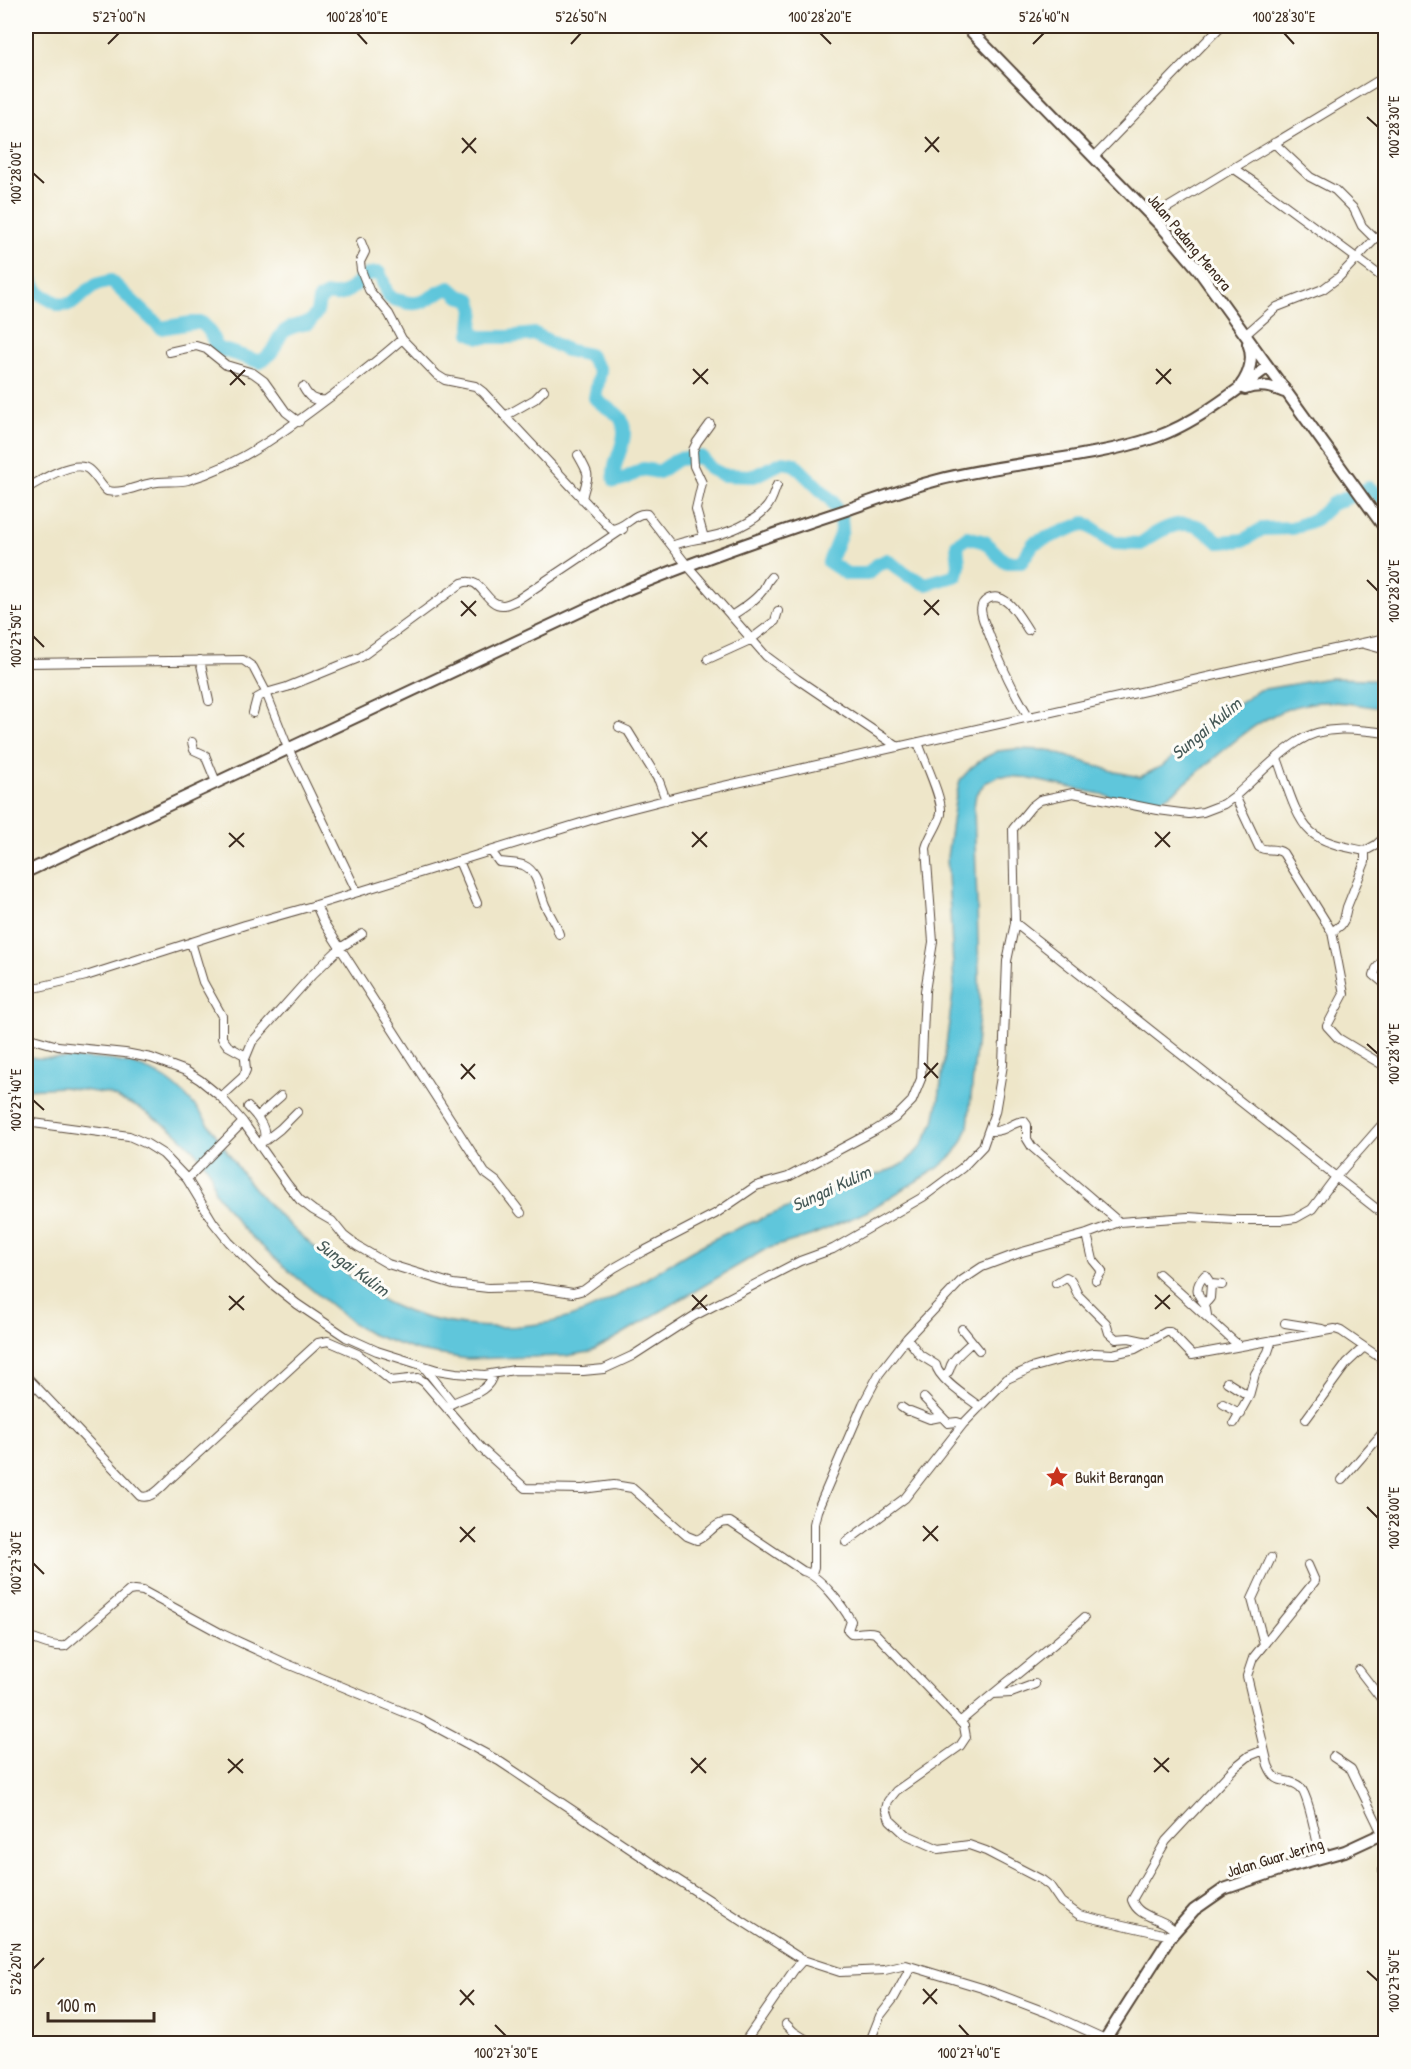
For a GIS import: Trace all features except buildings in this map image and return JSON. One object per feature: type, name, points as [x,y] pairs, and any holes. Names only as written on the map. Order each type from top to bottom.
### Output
[{"type":"street","name":"Jalan Padang Menora","points":[[966,26],[1152,217],[1197,268],[1386,530]]},
{"type":"street","points":[[1094,157],[1221,26]]},
{"type":"street","points":[[1152,217],[1386,75]]},
{"type":"street","points":[[1274,143],[1310,177],[1335,190],[1354,209],[1362,226],[1374,239]]},
{"type":"street","points":[[1233,168],[1386,280]]},
{"type":"street","points":[[1236,392],[1245,380],[1251,365],[1251,349],[1245,335],[1277,307],[1323,289],[1339,277],[1374,239],[1386,232]]},
{"type":"street","points":[[361,242],[365,252],[360,262],[361,270],[369,290],[389,314],[402,339],[437,375],[445,380],[475,386],[611,529],[619,529],[640,514],[647,514]]},
{"type":"street","points":[[26,489],[48,476],[69,468],[87,468],[108,491],[118,493],[154,482],[187,480],[212,471],[248,454],[299,422],[402,339]]},
{"type":"street","points":[[169,352],[196,346],[206,349],[226,365],[254,373],[264,381],[286,412],[299,422]]},
{"type":"street","points":[[26,872],[615,595],[686,564],[937,480],[987,469],[1084,455],[1158,436],[1236,392],[1268,367]]},
{"type":"street","points":[[1236,392],[1252,386],[1270,386],[1286,392]]},
{"type":"street","points":[[303,387],[308,396],[315,401],[326,400]]},
{"type":"street","points":[[506,416],[535,399],[544,390]]},
{"type":"street","points":[[704,538],[696,514],[702,483],[694,466],[693,453],[697,441],[710,424]]},
{"type":"street","points":[[578,455],[588,473],[589,480],[582,499]]},
{"type":"street","points":[[672,546],[687,539],[704,538],[738,527],[755,518],[768,506],[777,485]]},
{"type":"street","points":[[647,514],[686,564],[766,656],[898,747]]},
{"type":"street","points":[[253,713],[257,699],[266,693],[287,687],[361,657],[467,581],[473,582],[499,605],[505,605],[517,600],[647,514]]},
{"type":"street","points":[[731,616],[749,604],[771,578]]},
{"type":"street","points":[[1028,630],[1001,597],[994,597],[981,606],[982,616],[1001,665],[1029,717]]},
{"type":"street","points":[[708,658],[750,640],[775,621],[778,611]]},
{"type":"street","points":[[26,990],[86,976],[610,814],[758,777],[1386,638]]},
{"type":"street","points":[[1361,643],[1386,650]]},
{"type":"street","points":[[200,660],[209,700]]},
{"type":"street","points":[[26,663],[200,660],[249,662],[254,667],[288,748],[357,892]]},
{"type":"street","points":[[619,726],[628,731],[659,781],[666,800]]},
{"type":"street","points":[[26,1122],[129,1136],[163,1154],[188,1179],[213,1222],[229,1242],[272,1284],[297,1304],[346,1336],[397,1359],[456,1373],[494,1374],[525,1370],[603,1369],[618,1364],[694,1316],[790,1266],[833,1249],[923,1197],[943,1184],[983,1146],[1000,1093],[1007,961],[1015,923],[1013,830],[1031,807],[1040,800],[1073,793],[1158,810],[1189,814],[1203,812],[1224,804],[1235,796],[1300,740],[1325,731],[1362,730],[1386,733]]},
{"type":"street","points":[[192,742],[194,750],[205,755],[216,782]]},
{"type":"street","points":[[26,1037],[58,1046],[151,1058],[186,1071],[221,1097],[263,1142],[287,1184],[300,1200],[332,1221],[344,1236],[357,1246],[388,1264],[453,1284],[488,1288],[534,1287],[573,1293],[584,1290],[642,1251],[707,1219],[756,1186],[788,1177],[895,1119],[912,1101],[921,1079],[925,991],[933,942],[927,848],[928,840],[941,813],[939,799],[918,742]]},
{"type":"street","points":[[1277,758],[1286,787],[1311,832],[1333,843],[1365,851],[1386,836]]},
{"type":"street","points":[[1235,796],[1259,847],[1279,850],[1283,853],[1332,932],[1344,993],[1327,1026],[1338,1038],[1386,1067]]},
{"type":"street","points":[[491,851],[499,862],[521,865],[530,869],[538,880],[544,902],[556,921],[559,934]]},
{"type":"street","points":[[1332,932],[1344,920],[1347,906],[1365,862],[1365,851]]},
{"type":"street","points":[[459,861],[477,903]]},
{"type":"street","points":[[316,905],[324,923],[485,1173],[497,1182],[521,1213]]},
{"type":"street","points":[[26,906],[30,917],[26,931]]},
{"type":"street","points":[[1015,923],[1378,1210],[1386,1212]]},
{"type":"street","points":[[221,1097],[243,1077],[246,1070],[246,1056],[252,1042],[312,975],[340,948],[362,934]]},
{"type":"street","points":[[190,942],[202,982],[222,1016],[222,1038],[228,1046],[246,1056]]},
{"type":"street","points":[[1386,956],[1374,975],[1386,985]]},
{"type":"street","points":[[257,1117],[281,1096]]},
{"type":"street","points":[[248,1107],[257,1117],[266,1135],[263,1142]]},
{"type":"street","points":[[263,1142],[297,1112]]},
{"type":"street","points":[[812,1573],[814,1524],[822,1498],[863,1404],[879,1374],[907,1338],[961,1281],[982,1267],[1119,1222],[1188,1217],[1258,1220],[1296,1218],[1312,1209],[1336,1177],[1386,1120]]},
{"type":"street","points":[[989,1131],[1007,1129],[1019,1121],[1024,1121],[1027,1125],[1027,1139],[1032,1147],[1119,1222]]},
{"type":"street","points":[[188,1179],[243,1122]]},
{"type":"street","points":[[1087,1234],[1093,1260],[1102,1271],[1096,1280]]},
{"type":"street","points":[[1159,1274],[1239,1346]]},
{"type":"street","points":[[1207,1315],[1205,1304],[1196,1291],[1197,1283],[1204,1275],[1211,1284],[1222,1286]]},
{"type":"street","points":[[1056,1283],[1066,1277],[1071,1280],[1078,1295],[1106,1323],[1109,1333],[1116,1338],[1148,1342]]},
{"type":"street","points":[[1205,1304],[1210,1298],[1211,1284]]},
{"type":"street","points":[[1285,1323],[1323,1329]]},
{"type":"street","points":[[962,1329],[979,1350]]},
{"type":"street","points":[[846,1542],[905,1498],[963,1424],[1007,1378],[1030,1368],[1094,1353],[1113,1354],[1135,1349],[1166,1332],[1170,1332],[1192,1355],[1323,1329],[1341,1331],[1386,1362]]},
{"type":"street","points":[[907,1338],[920,1355],[936,1365],[937,1371],[980,1407]]},
{"type":"street","points":[[26,1376],[140,1496],[145,1498],[151,1496],[323,1340],[358,1354],[391,1382],[418,1377],[449,1404]]},
{"type":"street","points":[[1234,1423],[1249,1396],[1255,1374],[1272,1340]]},
{"type":"street","points":[[944,1377],[950,1372],[951,1364],[957,1356],[972,1342]]},
{"type":"street","points":[[1306,1419],[1347,1363],[1364,1347]]},
{"type":"street","points":[[424,1367],[449,1404],[494,1462],[525,1488],[582,1489],[624,1485],[632,1488],[687,1536],[697,1540],[706,1536],[716,1524],[730,1522],[803,1571],[812,1573],[845,1610],[851,1621],[848,1630],[859,1634],[869,1630],[875,1633],[964,1726],[966,1737],[960,1746],[896,1791],[888,1801],[886,1809],[890,1820],[905,1834],[939,1849],[969,1845],[986,1851],[1042,1880],[1050,1886],[1061,1902],[1079,1915],[1173,1934],[1170,1924],[1143,1914],[1132,1900],[1166,1841],[1234,1768],[1249,1756],[1264,1750]]},
{"type":"street","points":[[449,1404],[480,1390],[494,1374]]},
{"type":"street","points":[[1227,1382],[1249,1396]]},
{"type":"street","points":[[924,1398],[948,1423],[963,1424]]},
{"type":"street","points":[[1223,1404],[1240,1414]]},
{"type":"street","points":[[901,1407],[907,1412],[910,1411],[930,1419],[940,1417]]},
{"type":"street","points":[[1342,1480],[1386,1429]]},
{"type":"street","points":[[1264,1644],[1252,1599],[1271,1558]]},
{"type":"street","points":[[1308,1565],[1315,1581],[1253,1658],[1247,1676],[1272,1776],[1296,1785],[1305,1794],[1321,1858]]},
{"type":"street","points":[[26,1637],[57,1648],[65,1646],[129,1591],[143,1591],[222,1634],[285,1664],[423,1720],[499,1761],[650,1862],[803,1960],[840,1972],[885,1970],[906,1965],[982,1988],[1048,2013],[1104,2041],[1116,2043]]},
{"type":"street","points":[[961,1721],[1001,1685],[1014,1678],[1084,1618]]},
{"type":"street","points":[[1359,1670],[1386,1705]]},
{"type":"street","points":[[1011,1693],[1015,1688],[1014,1678]]},
{"type":"street","points":[[991,1695],[1011,1693],[1035,1684]]},
{"type":"street","points":[[1333,1757],[1351,1769],[1384,1833]]},
{"type":"street","name":"Jalan Guar Jering","points":[[1104,2041],[1173,1934],[1194,1910],[1224,1889],[1345,1851],[1384,1833]]},
{"type":"street","points":[[743,2043],[803,1960]]},
{"type":"street","points":[[869,2043],[880,2016],[894,1998],[911,1967]]},
{"type":"street","points":[[786,2024],[794,2032],[813,2043]]},
{"type":"water","points":[[1329,678],[1368,679],[1385,683],[1385,709],[1326,702],[1291,708],[1275,714],[1245,733],[1177,789],[1155,802],[1147,804],[1021,777],[999,776],[985,783],[976,794],[974,807],[980,1005],[968,1127],[954,1154],[938,1168],[866,1212],[810,1236],[766,1249],[589,1352],[566,1356],[467,1359],[418,1351],[370,1334],[355,1325],[289,1271],[242,1228],[215,1192],[210,1171],[196,1152],[173,1130],[139,1108],[108,1094],[63,1087],[26,1089],[26,1056],[120,1062],[152,1072],[167,1080],[190,1101],[255,1190],[277,1214],[364,1288],[378,1297],[426,1318],[464,1325],[521,1326],[564,1319],[610,1300],[696,1248],[739,1227],[895,1168],[906,1162],[921,1147],[934,1122],[939,1098],[954,985],[947,857],[960,780],[971,768],[998,751],[1047,750],[1116,772],[1140,777],[1162,766],[1233,708],[1259,690]]},
{"type":"waterway","points":[[26,273],[40,294],[60,305],[71,304],[95,285],[111,281],[161,328],[202,323],[209,330],[217,348],[260,362],[273,350],[278,339],[287,329],[309,323],[317,312],[319,300],[326,295],[342,294],[367,275],[379,273],[389,296],[409,303],[422,302],[450,288],[459,296],[470,299],[474,310],[471,333],[480,337],[535,334],[566,350],[589,355],[600,371],[595,398],[619,416],[624,427],[615,466],[615,481],[643,469],[659,472],[678,459],[701,457],[711,469],[723,475],[754,476],[783,462],[794,464],[832,501],[835,507]]},
{"type":"waterway","points":[[841,517],[842,530],[829,562],[847,574],[867,574],[887,560],[907,575],[926,584],[957,575],[959,565],[957,545],[967,537],[985,542],[1005,562],[1021,562],[1034,543],[1085,523],[1114,543],[1141,544],[1160,531],[1183,524],[1202,528],[1219,542],[1244,540],[1262,529],[1292,528],[1316,519],[1332,504],[1369,488],[1386,501]]},
{"type":"place","name":"Bukit Berangan","points":[[1057,1477]]},
{"type":"water label","name":"Sungai Kulim","points":[[1206,728]]},
{"type":"water label","name":"Sungai Kulim","points":[[831,1188]]},
{"type":"water label","name":"Sungai Kulim","points":[[353,1267]]}]
